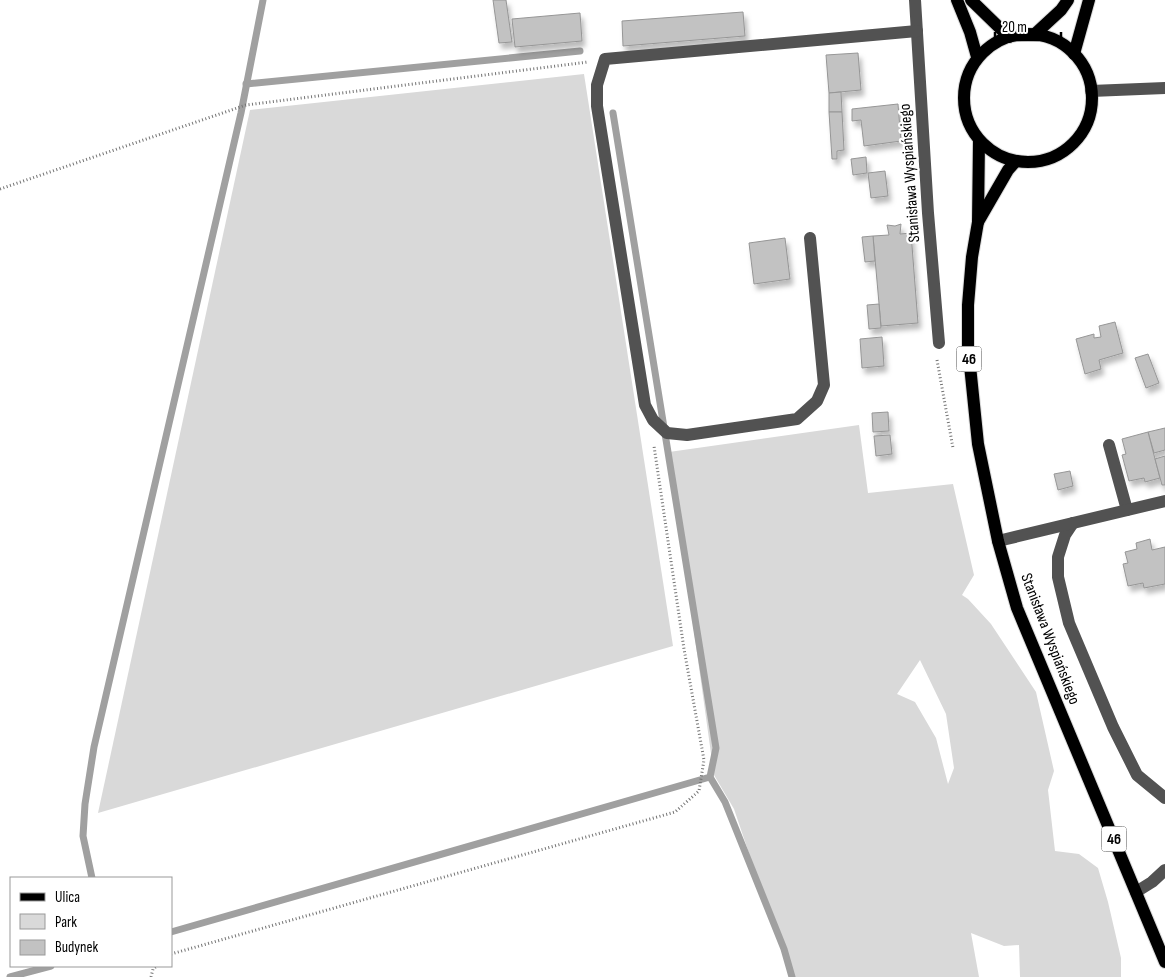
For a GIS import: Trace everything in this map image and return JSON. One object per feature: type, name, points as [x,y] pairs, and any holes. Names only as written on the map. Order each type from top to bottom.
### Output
[{"type":"main road","points":[[958,0],[977,57]]},
{"type":"main road","points":[[971,0],[1009,37]]},
{"type":"main road","points":[[1035,34],[1061,10],[1068,0]]},
{"type":"main road","points":[[1074,54],[1089,0]]},
{"type":"main road","name":"46","points":[[1035,34],[1058,41],[1074,54],[1085,70],[1091,91],[1091,107],[1085,127],[1073,143],[1056,155],[1036,162],[1016,161],[996,154],[979,140],[968,122],[964,102],[966,81],[977,57],[1009,37],[1035,34]]},
{"type":"main road","name":"Stanisława Wyspiańskiego","points":[[979,140],[978,222],[972,257],[968,305],[968,346],[978,444],[998,541],[1017,608],[1165,962]]},
{"type":"main road","name":"Stanisława Wyspiańskiego","points":[[978,222],[1008,170],[1016,161]]},
{"type":"lane","name":"Stanisława Wyspiańskiego","points":[[915,0],[939,343]]},
{"type":"lane","points":[[810,238],[824,385],[817,401],[797,419],[687,435],[667,433],[653,420],[645,405],[597,106],[597,85],[605,59],[917,31]]},
{"type":"lane","points":[[1091,91],[1165,88]]},
{"type":"lane","points":[[1110,445],[1127,510]]},
{"type":"lane","points":[[998,541],[1165,501]]},
{"type":"lane","points":[[1073,523],[1065,534],[1058,557],[1058,577],[1069,623],[1113,727],[1138,775],[1165,798]]},
{"type":"lane","points":[[1136,892],[1152,882],[1165,870]]},
{"type":"path","points":[[0,189],[246,105],[605,59]]},
{"type":"path","points":[[939,343],[936,350],[953,448]]},
{"type":"path","points":[[172,954],[675,812],[699,791],[704,760],[684,648],[653,437],[653,420]]},
{"type":"green space","points":[[584,74],[673,646],[98,813],[250,110]]},
{"type":"green space","points":[[859,425],[868,493],[953,484],[974,575],[962,595],[991,624],[1036,692],[1054,771],[1048,790],[1055,851],[1079,854],[1098,868],[1121,958],[1121,977],[1020,977],[1019,945],[1004,946],[971,933],[979,977],[791,977],[734,809],[714,775],[669,452]],"holes":[[[920,660],[946,714],[954,768],[948,784],[936,738],[915,702],[897,694]]]},
{"type":"building","points":[[493,0],[506,0],[512,42],[499,43]]},
{"type":"building","points":[[743,12],[745,36],[623,46],[622,21]]},
{"type":"building","points":[[580,13],[582,41],[515,47],[512,19]]},
{"type":"building","points":[[858,53],[861,90],[829,93],[826,55]]},
{"type":"building","points":[[841,92],[842,112],[829,112],[829,93]]},
{"type":"building","points":[[898,104],[901,141],[864,146],[861,120],[852,121],[852,109]]},
{"type":"building","points":[[829,112],[842,112],[844,150],[837,151],[837,159],[832,159]]},
{"type":"building","points":[[866,157],[867,173],[853,175],[851,159]]},
{"type":"building","points":[[885,171],[888,196],[871,198],[868,173]]},
{"type":"building","points":[[901,224],[900,234],[911,233],[918,323],[881,326],[873,236],[889,235],[887,225],[895,226]]},
{"type":"building","points":[[873,236],[875,261],[865,262],[862,237]]},
{"type":"building","points":[[785,238],[790,279],[754,284],[749,243]]},
{"type":"building","points":[[879,304],[881,328],[869,329],[867,305]]},
{"type":"building","points":[[1115,322],[1123,353],[1099,360],[1101,369],[1085,374],[1076,339],[1094,334],[1094,338],[1101,337],[1099,326]]},
{"type":"building","points":[[882,337],[884,366],[862,368],[860,339]]},
{"type":"building","points":[[1148,354],[1159,383],[1146,388],[1135,358]]},
{"type":"building","points":[[888,412],[889,431],[873,432],[872,413]]},
{"type":"building","points":[[1165,428],[1165,450],[1154,453],[1148,432]]},
{"type":"building","points":[[1148,432],[1160,478],[1145,482],[1144,478],[1129,481],[1122,455],[1126,454],[1122,439]]},
{"type":"building","points":[[890,435],[892,454],[876,456],[874,436]]},
{"type":"building","points":[[1165,456],[1165,485],[1162,485],[1155,459]]},
{"type":"building","points":[[1070,471],[1073,486],[1058,490],[1054,474]]},
{"type":"building","points":[[1150,539],[1152,550],[1165,547],[1165,584],[1144,588],[1143,583],[1128,586],[1123,564],[1128,563],[1125,552],[1137,549],[1136,543]]},
{"type":"waterway","points":[[92,877],[83,836],[85,804],[94,747],[241,113],[263,0]]},
{"type":"waterway","points":[[246,84],[580,51]]},
{"type":"waterway","points":[[172,932],[710,777],[716,748],[613,113]]},
{"type":"waterway","points":[[710,777],[725,802],[784,949],[792,977]]},
{"type":"waterway","points":[[10,977],[47,967]]}]
